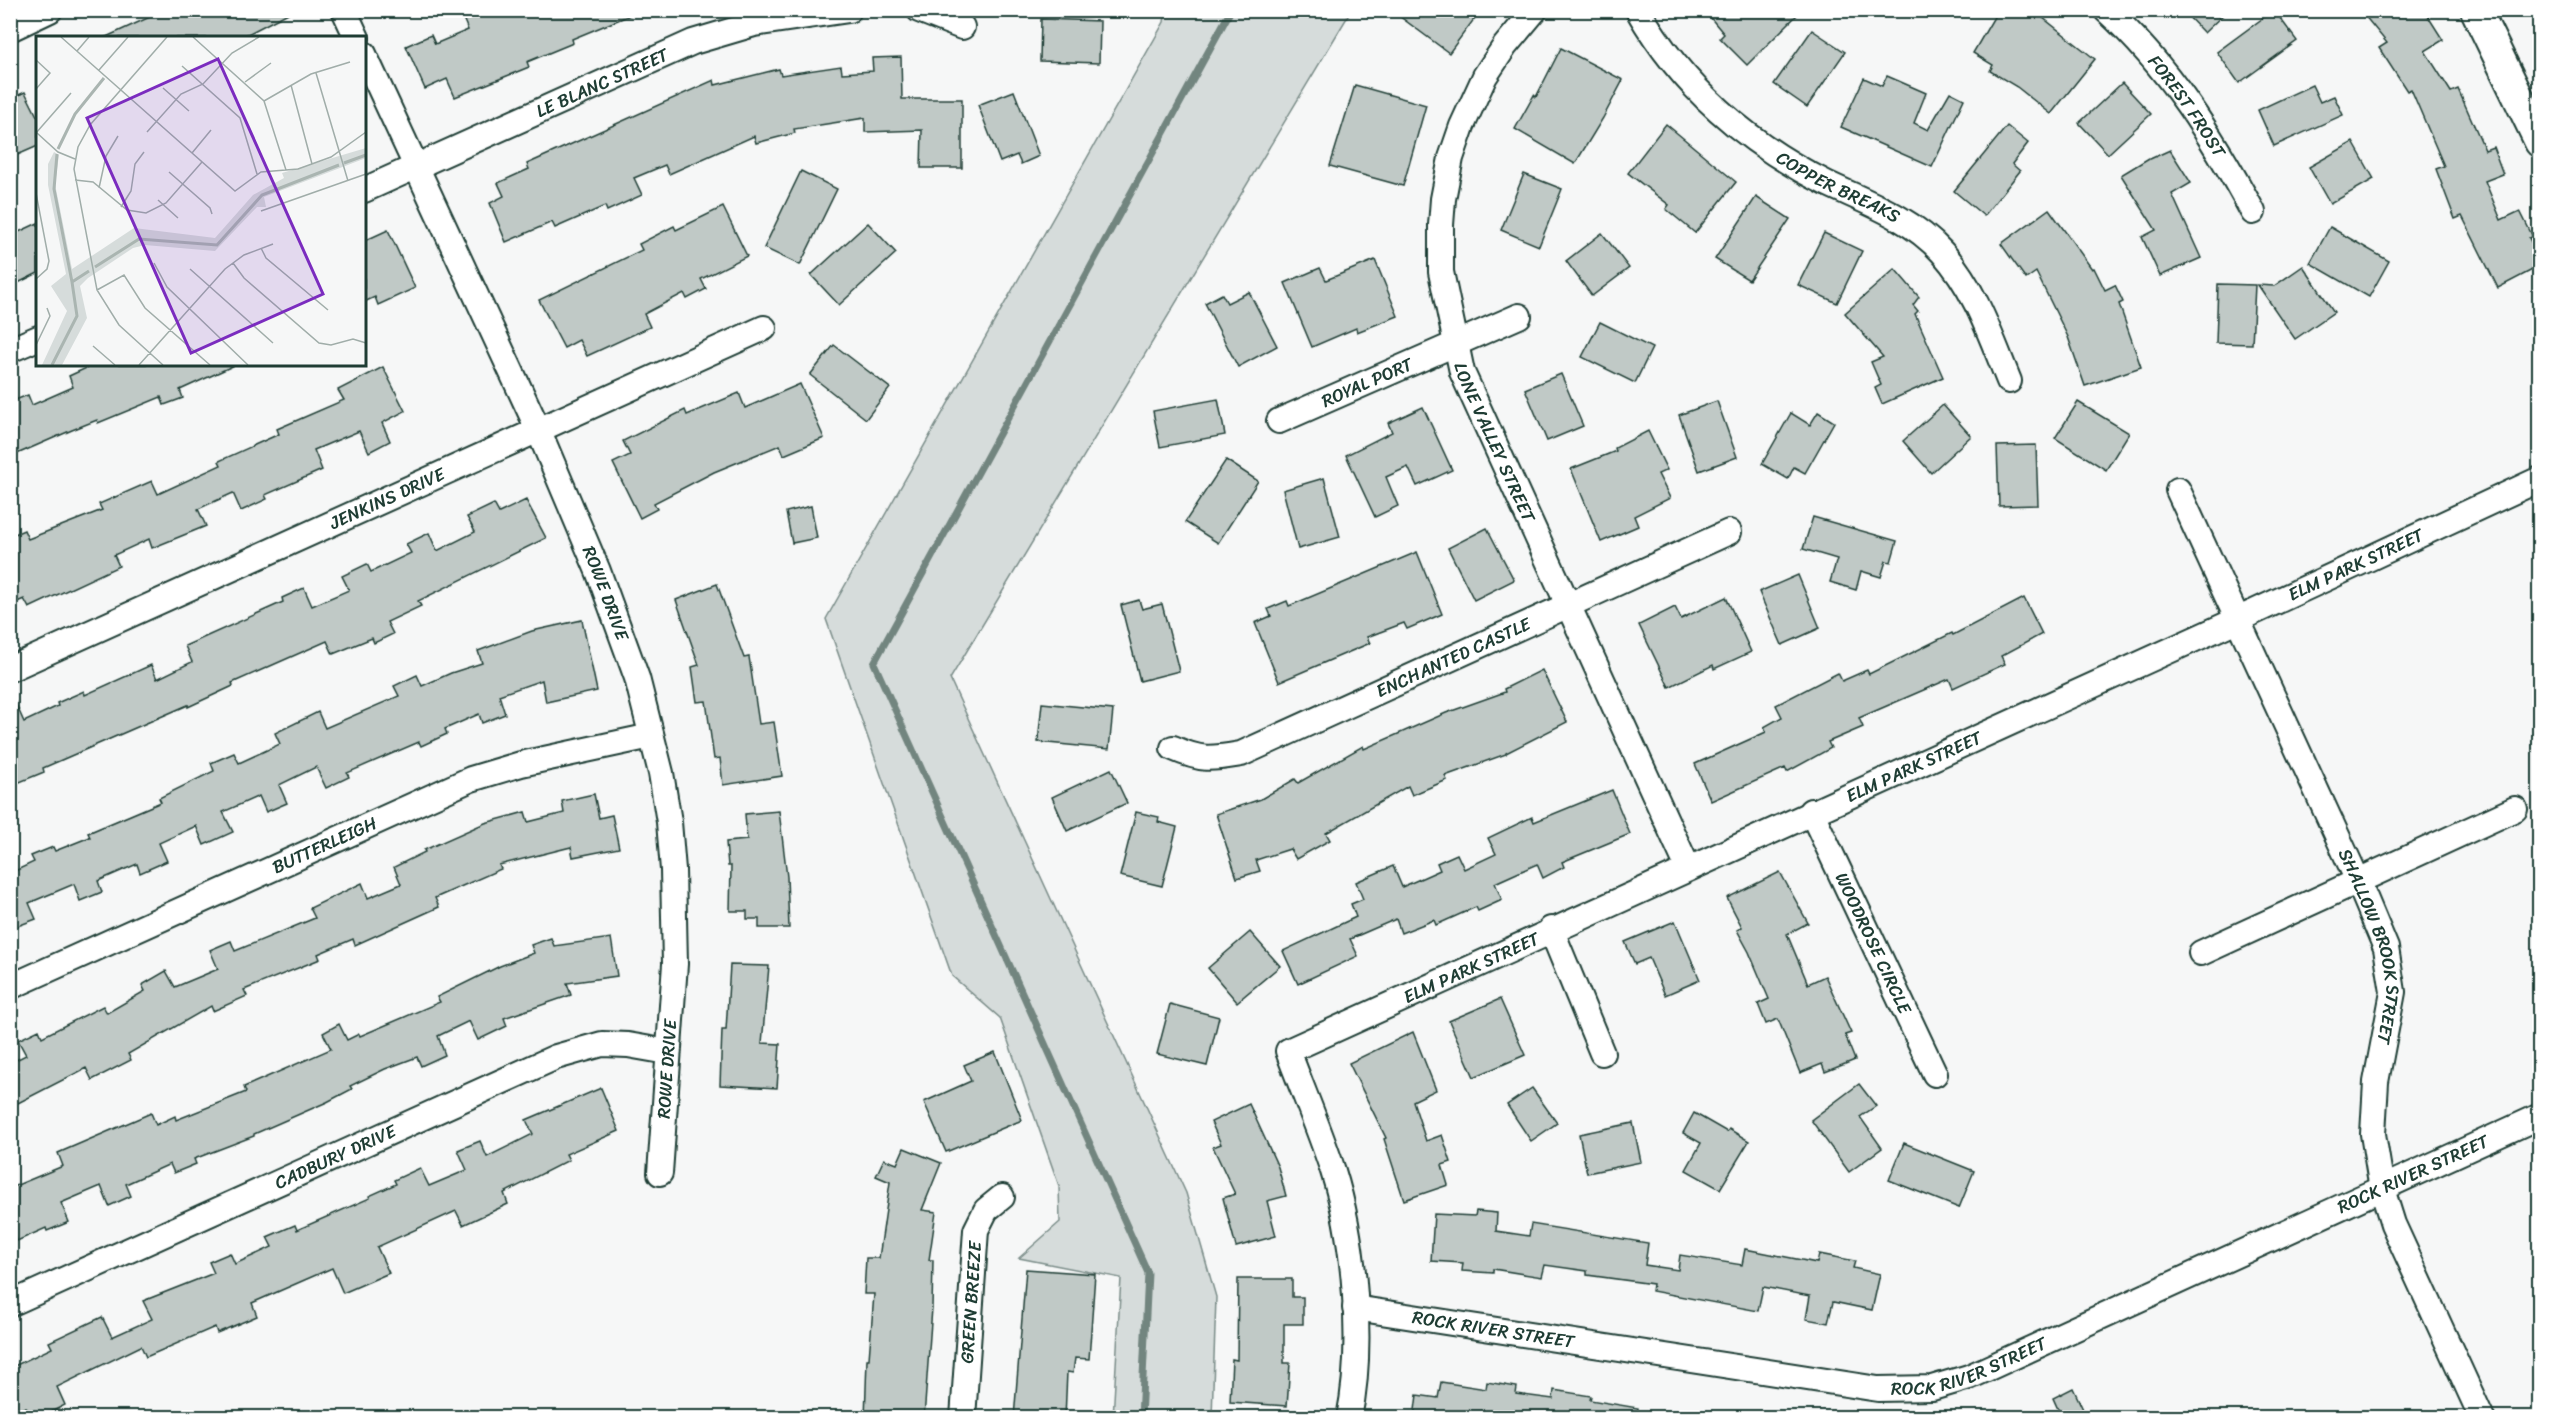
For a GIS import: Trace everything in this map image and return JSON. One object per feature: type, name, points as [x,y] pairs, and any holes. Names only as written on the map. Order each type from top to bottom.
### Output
[{"type":"street","points":[[10,29],[50,10]]},
{"type":"street","points":[[344,10],[356,36]]},
{"type":"street","name":"LE BLANC STREET","points":[[366,189],[693,42],[754,24],[849,10]]},
{"type":"street","points":[[919,10],[962,27]]},
{"type":"street","name":"LONE VALLEY STREET","points":[[1535,10],[1505,46],[1485,76],[1461,126],[1451,158],[1441,225],[1441,272],[1454,343],[1462,372],[1688,868]]},
{"type":"street","name":"COPPER BREAKS","points":[[1638,10],[1682,74],[1709,103],[1788,162],[1826,183],[1886,209],[1915,228],[1941,251],[1956,269],[1984,319],[2009,381]]},
{"type":"street","name":"FOREST FROST","points":[[2106,10],[2160,65],[2220,152],[2253,212]]},
{"type":"street","points":[[2476,10],[2540,142]]},
{"type":"street","name":"ROWE DRIVE","points":[[366,58],[538,429],[598,571],[637,678],[661,773],[669,822],[673,870],[675,964],[660,1173]]},
{"type":"street","name":"ROYAL PORT","points":[[1279,421],[1519,316]]},
{"type":"street","name":"JENKINS DRIVE","points":[[10,669],[764,328]]},
{"type":"street","points":[[10,350],[36,339]]},
{"type":"street","name":"ELM PARK STREET","points":[[1355,1308],[1347,1234],[1333,1172],[1288,1051],[1551,929],[2239,619],[2540,479]]},
{"type":"street","name":"SHALLOW BROOK STREET","points":[[2178,490],[2358,881],[2386,948],[2393,992],[2376,1082],[2373,1134],[2382,1189],[2393,1224],[2482,1418]]},
{"type":"street","name":"ENCHANTED CASTLE","points":[[1173,748],[1190,756],[1210,759],[1241,754],[1729,532]]},
{"type":"street","name":"BUTTERLEIGH","points":[[10,987],[471,779],[521,764],[651,736]]},
{"type":"street","points":[[2201,953],[2515,809]]},
{"type":"street","name":"WOODROSE CIRCLE","points":[[1811,811],[1935,1074]]},
{"type":"street","points":[[1551,929],[1602,1053]]},
{"type":"street","name":"CADBURY DRIVE","points":[[10,1304],[556,1057],[602,1044],[628,1045],[668,1052]]},
{"type":"street","name":"ROCK RIVER STREET","points":[[1355,1308],[1878,1389],[1932,1388],[1969,1377],[2540,1116]]},
{"type":"street","name":"GREEN BREEZE","points":[[963,1418],[976,1230],[986,1210],[1002,1197]]},
{"type":"street","points":[[1349,1418],[1356,1363],[1355,1308]]},
{"type":"shaded area","points":[[1166,11],[1351,11],[950,679],[1186,1193],[1216,1297],[1212,1417],[1113,1418],[1121,1278],[1019,1258],[1060,1222],[1059,1186],[1000,1018],[952,976],[826,619],[1164,22]]},
{"type":"building","points":[[165,10],[294,10],[244,36],[108,36]]},
{"type":"building","points":[[480,10],[640,11],[572,39],[573,43],[527,62],[529,67],[455,97],[447,79],[425,89],[406,46],[431,35],[435,44],[468,30],[463,18]]},
{"type":"building","points":[[1391,10],[1465,10],[1475,18],[1449,53]]},
{"type":"building","points":[[1704,10],[1802,10],[1747,65],[1720,38],[1724,34]]},
{"type":"building","points":[[1998,10],[2046,10],[2042,17],[2095,59],[2051,114],[2017,87],[1990,71],[1993,65],[1973,53]]},
{"type":"building","points":[[2182,10],[2228,10],[2204,33]]},
{"type":"building","points":[[2274,10],[2297,41],[2239,83],[2217,52]]},
{"type":"building","points":[[2360,10],[2424,10],[2443,40],[2425,51],[2451,92],[2458,89],[2485,150],[2493,147],[2503,174],[2485,181],[2501,220],[2520,211],[2533,237],[2529,238],[2540,259],[2540,266],[2498,288],[2462,216],[2455,219],[2436,169],[2444,166],[2411,89],[2407,91],[2379,48],[2387,43]]},
{"type":"building","points":[[1041,19],[1100,21],[1099,63],[1040,61]]},
{"type":"building","points":[[1812,30],[1845,52],[1807,107],[1774,84]]},
{"type":"building","points":[[1561,48],[1623,80],[1575,164],[1515,129],[1534,95],[1536,97]]},
{"type":"building","points":[[901,57],[902,99],[962,99],[962,168],[921,168],[922,130],[865,132],[865,118],[794,129],[795,133],[756,143],[754,136],[669,174],[665,165],[634,178],[642,195],[607,211],[605,206],[555,228],[552,222],[506,242],[490,203],[504,196],[498,183],[529,169],[527,164],[714,80],[715,85],[779,69],[781,75],[841,66],[842,73],[873,71],[872,58]]},
{"type":"building","points":[[1887,76],[1926,93],[1914,123],[1928,130],[1950,92],[1964,99],[1932,167],[1841,127],[1864,78],[1882,86]]},
{"type":"building","points":[[2122,83],[2151,114],[2108,154],[2079,123]]},
{"type":"building","points":[[1355,85],[1426,105],[1403,186],[1330,166]]},
{"type":"building","points":[[2312,85],[2320,102],[2334,96],[2343,115],[2274,146],[2258,110]]},
{"type":"building","points":[[1014,91],[1039,156],[1021,164],[1017,155],[1000,162],[978,105]]},
{"type":"building","points":[[25,92],[36,114],[36,147],[15,156],[10,147],[10,99]]},
{"type":"building","points":[[1666,124],[1736,182],[1695,233],[1666,209],[1669,205],[1628,173]]},
{"type":"building","points":[[2007,126],[2028,143],[2012,164],[2020,171],[1984,216],[1954,191]]},
{"type":"building","points":[[2353,142],[2374,179],[2330,204],[2309,167]]},
{"type":"building","points":[[2170,150],[2191,183],[2172,194],[2201,258],[2160,276],[2142,237],[2156,230],[2121,175],[2149,158]]},
{"type":"building","points":[[801,171],[837,189],[800,265],[764,248]]},
{"type":"building","points":[[1524,174],[1562,189],[1539,246],[1501,230]]},
{"type":"building","points":[[1756,197],[1790,219],[1749,280],[1715,259]]},
{"type":"building","points":[[723,207],[747,256],[701,279],[706,289],[687,299],[684,293],[644,314],[650,327],[587,356],[579,340],[564,348],[539,300],[642,250],[639,244],[674,226],[676,230]]},
{"type":"building","points":[[2049,209],[2092,269],[2094,268],[2105,290],[2115,285],[2123,302],[2119,304],[2141,367],[2085,386],[2068,337],[2036,272],[2026,279],[2001,244]]},
{"type":"building","points":[[868,223],[896,253],[839,305],[811,275]]},
{"type":"building","points":[[36,224],[36,274],[10,287],[10,236]]},
{"type":"building","points":[[2330,227],[2389,261],[2369,297],[2310,263]]},
{"type":"building","points":[[388,230],[415,288],[378,305],[375,297],[366,301],[366,240]]},
{"type":"building","points":[[1602,233],[1629,268],[1592,296],[1566,261]]},
{"type":"building","points":[[1824,233],[1862,251],[1837,303],[1798,285]]},
{"type":"building","points":[[1375,260],[1398,316],[1357,332],[1356,328],[1312,347],[1285,283],[1320,268],[1326,280]]},
{"type":"building","points":[[2303,266],[2334,312],[2295,339],[2258,285],[2274,286]]},
{"type":"building","points":[[1895,269],[1919,297],[1913,305],[1918,311],[1915,314],[1943,377],[1882,404],[1875,388],[1881,385],[1871,362],[1883,357],[1845,313]]},
{"type":"building","points":[[2218,284],[2255,285],[2252,344],[2216,343]]},
{"type":"building","points":[[1249,292],[1277,346],[1238,367],[1205,303],[1222,294],[1227,303]]},
{"type":"building","points":[[1600,322],[1652,348],[1635,383],[1582,357]]},
{"type":"building","points":[[834,345],[890,388],[866,419],[810,375]]},
{"type":"building","points":[[91,366],[233,366],[180,390],[183,398],[164,405],[161,397],[98,423],[97,420],[10,457],[10,402],[28,395],[32,405],[73,387],[69,376]]},
{"type":"building","points":[[383,367],[405,411],[382,423],[390,441],[369,452],[359,431],[314,450],[322,470],[265,495],[267,499],[241,511],[233,493],[198,509],[206,526],[152,548],[149,539],[114,555],[119,566],[29,608],[24,599],[10,605],[10,536],[24,530],[28,539],[102,510],[99,504],[152,481],[158,494],[221,465],[219,461],[279,434],[277,429],[344,400],[338,390]]},
{"type":"building","points":[[1561,374],[1583,426],[1547,441],[1525,389]]},
{"type":"building","points":[[800,384],[824,438],[784,455],[780,445],[714,472],[654,503],[657,509],[640,518],[613,463],[630,455],[623,441],[685,410],[687,415],[739,393],[745,408]]},
{"type":"building","points":[[1218,399],[1225,435],[1160,447],[1153,411]]},
{"type":"building","points":[[1717,401],[1737,457],[1699,471],[1679,415]]},
{"type":"building","points":[[2078,402],[2129,433],[2106,470],[2055,438]]},
{"type":"building","points":[[1943,405],[1971,436],[1931,473],[1903,441]]},
{"type":"building","points":[[1423,407],[1452,470],[1417,486],[1408,467],[1386,477],[1398,506],[1375,517],[1346,455],[1392,432],[1388,423]]},
{"type":"building","points":[[1818,412],[1834,422],[1805,473],[1794,467],[1788,479],[1762,464],[1791,413],[1810,425]]},
{"type":"building","points":[[1648,431],[1667,470],[1658,474],[1670,498],[1634,516],[1638,526],[1601,542],[1571,469],[1616,451],[1615,448]]},
{"type":"building","points":[[2036,445],[2038,505],[1999,506],[1997,446]]},
{"type":"building","points":[[1226,460],[1258,481],[1218,543],[1185,522]]},
{"type":"building","points":[[1324,478],[1340,537],[1298,549],[1283,490]]},
{"type":"building","points":[[526,500],[546,538],[418,601],[421,606],[387,622],[393,634],[374,643],[372,638],[333,654],[327,641],[232,683],[233,686],[188,707],[188,705],[43,768],[44,772],[10,786],[10,691],[24,722],[58,706],[57,703],[84,691],[85,695],[151,665],[157,679],[192,662],[185,646],[283,602],[282,598],[304,588],[312,606],[349,590],[342,576],[367,564],[371,572],[411,553],[406,544],[429,533],[437,551],[475,532],[467,517],[494,504],[499,513]]},
{"type":"building","points":[[811,506],[817,538],[792,543],[786,512]]},
{"type":"building","points":[[1813,517],[1897,541],[1891,562],[1886,561],[1881,577],[1861,571],[1856,590],[1830,582],[1837,559],[1803,549]]},
{"type":"building","points":[[1487,528],[1514,580],[1474,600],[1448,548]]},
{"type":"building","points":[[1417,552],[1442,614],[1407,629],[1404,623],[1367,637],[1370,643],[1279,682],[1255,623],[1271,616],[1268,609],[1287,601],[1289,606]]},
{"type":"building","points":[[1798,575],[1820,628],[1782,645],[1759,592]]},
{"type":"building","points":[[717,584],[744,658],[749,657],[759,724],[774,722],[782,776],[723,785],[720,758],[714,759],[706,701],[697,702],[692,667],[699,665],[676,600]]},
{"type":"building","points":[[1726,597],[1751,652],[1714,669],[1713,665],[1669,687],[1639,625],[1675,607],[1681,619]]},
{"type":"building","points":[[2024,598],[2042,634],[2001,656],[2005,664],[1953,688],[1949,679],[1859,718],[1863,727],[1828,742],[1831,748],[1787,772],[1785,768],[1711,801],[1695,764],[1766,732],[1764,727],[1782,717],[1776,705],[1838,673],[1842,681],[1867,670],[1869,674],[1952,633],[1953,635]]},
{"type":"building","points":[[1139,600],[1142,609],[1162,604],[1179,671],[1140,681],[1121,605]]},
{"type":"building","points":[[582,620],[597,691],[546,702],[542,680],[499,695],[505,714],[482,723],[479,714],[445,729],[447,734],[421,746],[419,742],[347,773],[349,777],[326,788],[316,767],[279,785],[287,803],[266,812],[259,796],[223,812],[233,832],[204,845],[196,826],[159,843],[167,861],[140,873],[137,864],[98,881],[102,892],[80,901],[74,884],[29,903],[36,919],[10,929],[10,860],[15,871],[34,862],[31,856],[53,847],[55,851],[90,837],[88,833],[161,802],[159,798],[214,771],[211,763],[234,753],[239,763],[280,744],[275,733],[318,712],[325,728],[399,696],[394,686],[417,675],[422,686],[482,663],[478,651],[532,631]]},
{"type":"building","points":[[1542,670],[1567,722],[1506,754],[1445,776],[1447,780],[1412,795],[1408,786],[1326,833],[1330,840],[1296,859],[1290,849],[1256,860],[1260,871],[1237,878],[1216,814],[1261,799],[1295,779],[1298,783],[1363,746],[1364,749],[1446,713],[1505,692],[1504,689]]},
{"type":"building","points":[[1042,703],[1113,710],[1109,749],[1038,742]]},
{"type":"building","points":[[1111,769],[1127,803],[1067,831],[1052,797]]},
{"type":"building","points":[[1612,790],[1630,834],[1562,862],[1564,867],[1543,878],[1537,864],[1495,883],[1502,900],[1478,911],[1476,907],[1436,925],[1434,920],[1401,933],[1396,919],[1350,939],[1358,956],[1298,984],[1283,951],[1356,917],[1351,904],[1363,899],[1356,882],[1393,866],[1402,887],[1440,870],[1437,863],[1457,854],[1464,869],[1496,854],[1488,838],[1532,817],[1534,822]]},
{"type":"building","points":[[594,794],[599,818],[612,815],[619,848],[573,857],[571,847],[499,865],[501,869],[435,898],[439,907],[355,945],[353,939],[318,954],[320,959],[244,990],[247,996],[213,1011],[211,1006],[128,1054],[131,1060],[92,1080],[86,1068],[18,1103],[10,1089],[10,1063],[26,1055],[18,1040],[39,1030],[42,1037],[103,1006],[107,1013],[145,991],[142,985],[166,971],[175,987],[218,969],[210,950],[231,941],[235,951],[315,918],[310,908],[362,883],[368,898],[401,884],[394,867],[425,852],[424,850],[485,823],[525,812],[528,822],[564,813],[562,801]]},
{"type":"building","points":[[779,811],[787,877],[789,928],[759,928],[759,919],[747,919],[747,911],[730,911],[731,866],[728,866],[726,842],[747,840],[745,814]]},
{"type":"building","points":[[1136,812],[1159,817],[1158,822],[1177,827],[1162,886],[1120,876]]},
{"type":"building","points":[[1780,872],[1808,923],[1787,934],[1808,984],[1825,976],[1851,1033],[1845,1035],[1855,1060],[1825,1072],[1822,1064],[1800,1073],[1778,1019],[1766,1024],[1758,1004],[1769,999],[1737,930],[1742,927],[1727,898]]},
{"type":"building","points":[[1675,921],[1700,980],[1665,995],[1649,958],[1635,964],[1625,942]]},
{"type":"building","points":[[1250,932],[1280,966],[1237,1002],[1208,968]]},
{"type":"building","points":[[551,938],[554,946],[611,938],[617,976],[567,983],[571,995],[504,1018],[507,1026],[478,1040],[469,1021],[438,1036],[445,1055],[421,1066],[417,1057],[385,1069],[350,1086],[352,1089],[327,1102],[254,1134],[254,1136],[194,1159],[196,1164],[174,1173],[170,1164],[126,1184],[131,1196],[109,1206],[101,1186],[61,1203],[69,1222],[47,1231],[46,1228],[17,1241],[10,1225],[10,1188],[63,1166],[58,1153],[151,1113],[156,1125],[175,1116],[176,1120],[246,1092],[244,1087],[331,1049],[323,1033],[339,1024],[347,1040],[359,1034],[360,1036],[440,1002],[437,997],[500,966],[534,953],[531,945]]},
{"type":"building","points":[[730,965],[769,966],[762,1043],[780,1044],[777,1088],[720,1085],[722,1030],[726,1030]]},
{"type":"building","points":[[1500,999],[1525,1055],[1474,1077],[1449,1021]]},
{"type":"building","points":[[1170,1004],[1219,1017],[1207,1066],[1157,1054]]},
{"type":"building","points":[[1413,1032],[1436,1090],[1413,1101],[1426,1141],[1442,1135],[1451,1162],[1442,1165],[1448,1185],[1404,1200],[1384,1139],[1386,1138],[1349,1063]]},
{"type":"building","points":[[995,1052],[1022,1120],[946,1152],[924,1102],[971,1081],[964,1065]]},
{"type":"building","points":[[1859,1084],[1876,1106],[1860,1117],[1882,1148],[1849,1172],[1811,1120]]},
{"type":"building","points":[[601,1088],[619,1131],[566,1154],[569,1160],[504,1193],[508,1204],[463,1225],[456,1211],[377,1247],[389,1273],[343,1293],[332,1268],[252,1303],[257,1316],[217,1333],[215,1327],[146,1357],[141,1346],[57,1387],[65,1405],[39,1418],[31,1418],[26,1407],[10,1414],[10,1368],[52,1348],[49,1342],[102,1317],[112,1337],[152,1319],[143,1301],[214,1273],[209,1262],[230,1253],[235,1264],[272,1247],[267,1237],[295,1225],[297,1230],[370,1198],[369,1196],[396,1184],[394,1180],[420,1168],[429,1186],[467,1170],[458,1150],[480,1141],[487,1157],[533,1134],[526,1120]]},
{"type":"building","points":[[1532,1088],[1557,1123],[1531,1141],[1507,1105]]},
{"type":"building","points":[[1249,1104],[1278,1167],[1286,1196],[1267,1201],[1276,1236],[1236,1247],[1223,1198],[1235,1194],[1213,1147],[1221,1144],[1211,1122]]},
{"type":"building","points":[[1694,1113],[1727,1132],[1729,1129],[1749,1141],[1720,1189],[1686,1170],[1701,1143],[1683,1133]]},
{"type":"building","points":[[1633,1123],[1641,1162],[1587,1173],[1579,1134]]},
{"type":"building","points":[[1904,1143],[1974,1171],[1959,1208],[1889,1180]]},
{"type":"building","points":[[904,1148],[941,1163],[922,1210],[936,1212],[929,1260],[933,1260],[932,1308],[924,1418],[865,1418],[867,1359],[869,1359],[874,1294],[864,1294],[866,1258],[879,1258],[890,1182],[876,1176],[884,1159],[897,1164]]},
{"type":"building","points":[[1476,1211],[1497,1213],[1496,1231],[1529,1236],[1531,1224],[1648,1243],[1645,1265],[1678,1270],[1680,1255],[1742,1265],[1745,1249],[1817,1263],[1819,1254],[1855,1261],[1853,1268],[1880,1274],[1872,1310],[1833,1302],[1828,1323],[1806,1319],[1810,1296],[1763,1287],[1758,1311],[1652,1291],[1653,1284],[1587,1275],[1587,1271],[1545,1265],[1542,1277],[1493,1269],[1493,1273],[1462,1271],[1463,1263],[1431,1261],[1434,1214],[1475,1216]]},
{"type":"building","points":[[1026,1269],[1095,1274],[1089,1359],[1075,1358],[1073,1373],[1067,1372],[1065,1418],[1014,1418]]},
{"type":"building","points":[[1238,1279],[1292,1279],[1292,1297],[1303,1297],[1303,1324],[1284,1324],[1284,1363],[1290,1363],[1287,1406],[1230,1402],[1232,1359],[1237,1360]]},
{"type":"building","points":[[1441,1382],[1486,1389],[1487,1382],[1517,1387],[1516,1394],[1553,1399],[1554,1390],[1591,1396],[1590,1400],[1638,1408],[1637,1418],[1554,1418],[1533,1414],[1533,1418],[1414,1418],[1417,1395],[1438,1398]]},
{"type":"building","points":[[2073,1388],[2087,1418],[2062,1418],[2053,1398]]},
{"type":"waterway","points":[[1141,1418],[1148,1273],[874,663],[1231,10]]}]
